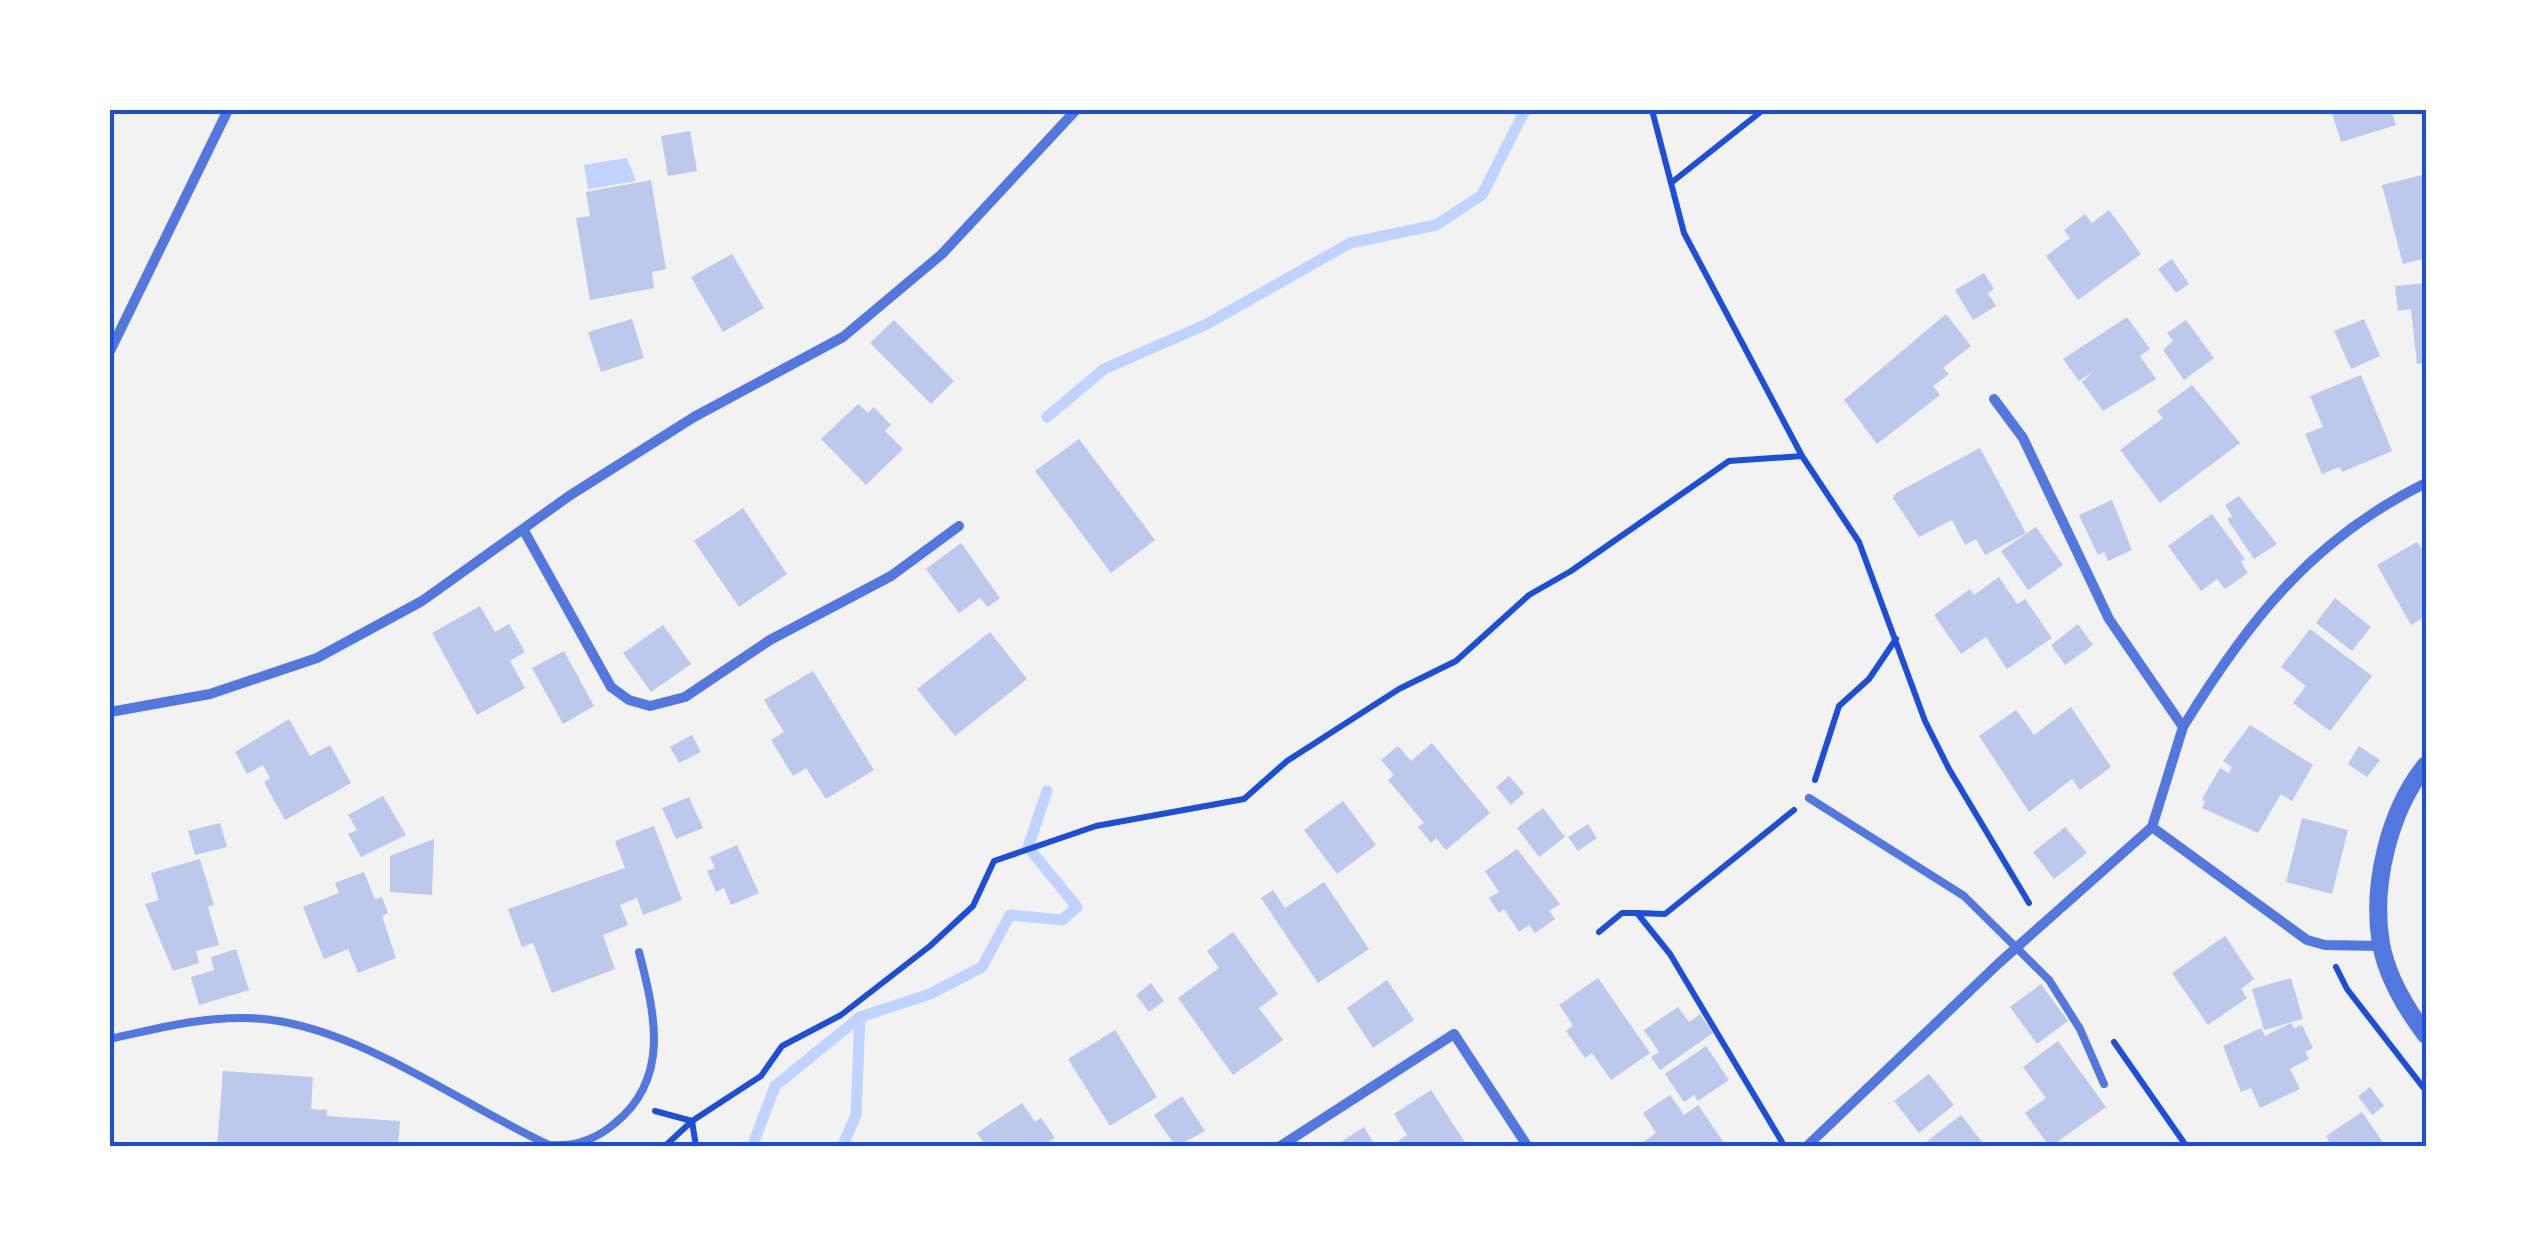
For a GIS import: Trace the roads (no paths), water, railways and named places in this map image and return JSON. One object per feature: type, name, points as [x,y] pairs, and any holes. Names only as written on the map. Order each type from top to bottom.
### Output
[{"type":"street","points":[[110,351],[228,110]]},
{"type":"street","points":[[110,712],[210,694],[317,658],[422,601],[694,417],[844,338],[942,254],[1076,110]]},
{"type":"street","points":[[1994,399],[2023,438],[2109,619],[2183,727]]},
{"type":"street","points":[[1806,1147],[2015,949],[2152,827],[2183,727],[2232,647],[2296,571],[2377,507],[2426,483]]},
{"type":"street","points":[[523,530],[611,687],[629,700],[650,706],[685,697],[770,640],[891,576],[959,526]]},
{"type":"street","points":[[2426,765],[2401,804],[2383,864],[2381,946],[2407,1010],[2426,1035]]},
{"type":"street","points":[[2152,827],[2272,917],[2325,945],[2381,946]]},
{"type":"street","points":[[1279,1147],[1454,1034],[1528,1147]]},
{"type":"lane","points":[[1809,798],[1964,896],[2049,980],[2080,1029],[2104,1084]]},
{"type":"lane","points":[[110,1040],[196,1020],[248,1018],[288,1022],[376,1056],[548,1145],[582,1142],[610,1128],[636,1106],[646,1088],[656,1037],[654,1010],[638,952]]},
{"type":"water","points":[[627,158],[636,181],[588,189],[584,165]]},
{"type":"waterway","points":[[1047,417],[1104,369],[1205,325],[1350,243],[1436,225],[1482,195],[1525,110]]},
{"type":"waterway","points":[[842,1147],[856,1115],[860,1017],[930,994],[982,967],[1010,915],[1062,920],[1077,907],[1028,847],[1047,791]]},
{"type":"waterway","points":[[752,1147],[775,1086],[860,1017]]}]
